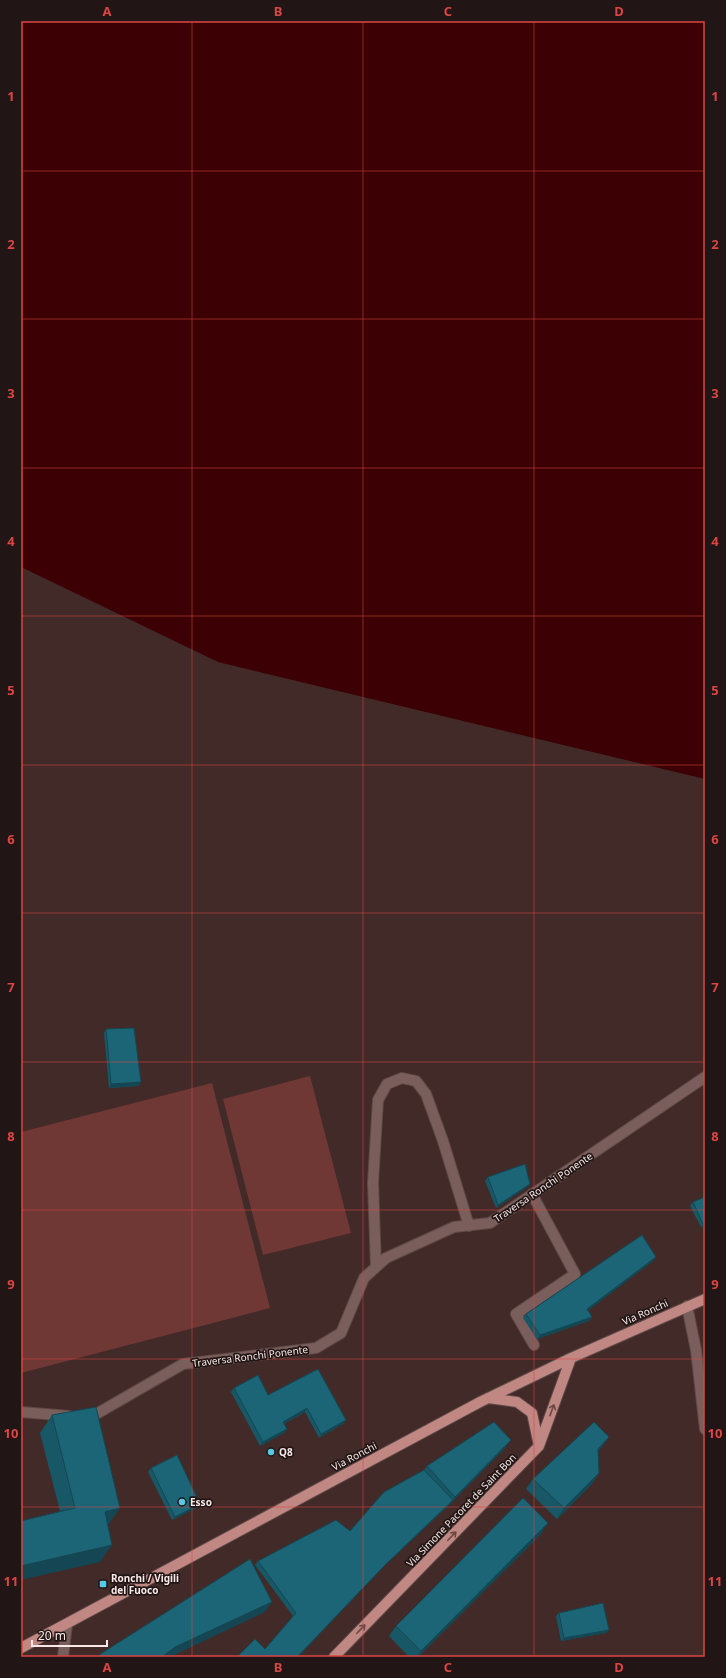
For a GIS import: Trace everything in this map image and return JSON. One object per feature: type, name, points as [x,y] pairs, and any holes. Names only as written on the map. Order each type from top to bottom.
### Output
[{"type":"main road","name":"Via Ronchi","points":[[21,1648],[487,1398],[572,1358],[705,1299]]},
{"type":"main road","name":"Via Simone Pacoret de Saint Bon","points":[[334,1657],[538,1446],[572,1358]]},
{"type":"main road","points":[[487,1398],[517,1402],[532,1413],[538,1446]]},
{"type":"street","name":"Traversa Ronchi Ponente","points":[[21,1412],[79,1418],[98,1413],[183,1364],[316,1348],[341,1333],[364,1278],[386,1258],[447,1230],[490,1223],[705,1077]]},
{"type":"street","points":[[376,1267],[374,1175],[378,1100],[387,1084],[402,1078],[416,1082],[426,1094],[443,1141],[469,1226]]},
{"type":"street","points":[[532,1194],[575,1274],[516,1314],[534,1345]]},
{"type":"street","points":[[687,1306],[696,1350],[705,1429]]},
{"type":"street","points":[[63,1657],[66,1624]]},
{"type":"shaded area","points":[[21,21],[705,21],[705,779],[218,662],[21,567]]},
{"type":"shaded area","points":[[310,1076],[351,1233],[263,1255],[223,1099]]},
{"type":"shaded area","points":[[212,1083],[270,1308],[21,1373],[21,1132]]},
{"type":"building","points":[[134,1028],[141,1082],[111,1084],[106,1029]]},
{"type":"building","points":[[525,1164],[530,1184],[498,1205],[488,1177]]},
{"type":"building","points":[[705,1197],[705,1223],[703,1224],[693,1202]]},
{"type":"building","points":[[642,1235],[656,1257],[587,1309],[592,1317],[540,1335],[526,1314]]},
{"type":"building","points":[[318,1369],[346,1420],[321,1434],[307,1408],[283,1422],[287,1429],[263,1442],[234,1388],[258,1375],[268,1395]]},
{"type":"building","points":[[96,1407],[120,1508],[105,1512],[112,1545],[21,1566],[21,1521],[75,1508],[52,1415]]},
{"type":"building","points":[[494,1422],[511,1440],[455,1497],[427,1466]]},
{"type":"building","points":[[594,1422],[609,1437],[598,1449],[599,1473],[564,1508],[533,1479]]},
{"type":"building","points":[[177,1455],[200,1504],[175,1517],[151,1468]]},
{"type":"building","points":[[424,1470],[453,1500],[385,1565],[297,1657],[237,1657],[255,1639],[265,1649],[296,1613],[258,1561],[336,1520],[350,1531],[384,1492]]},
{"type":"building","points":[[523,1498],[548,1523],[421,1651],[396,1626]]},
{"type":"building","points":[[250,1559],[272,1602],[175,1647],[162,1657],[97,1657],[102,1653]]},
{"type":"building","points":[[603,1603],[609,1630],[564,1638],[559,1613]]},
{"type":"place","name":"Q8","points":[[271,1452]]},
{"type":"place","name":"Esso","points":[[182,1502]]},
{"type":"place","name":"Ronchi / Vigili del Fuoco","points":[[103,1584]]}]
